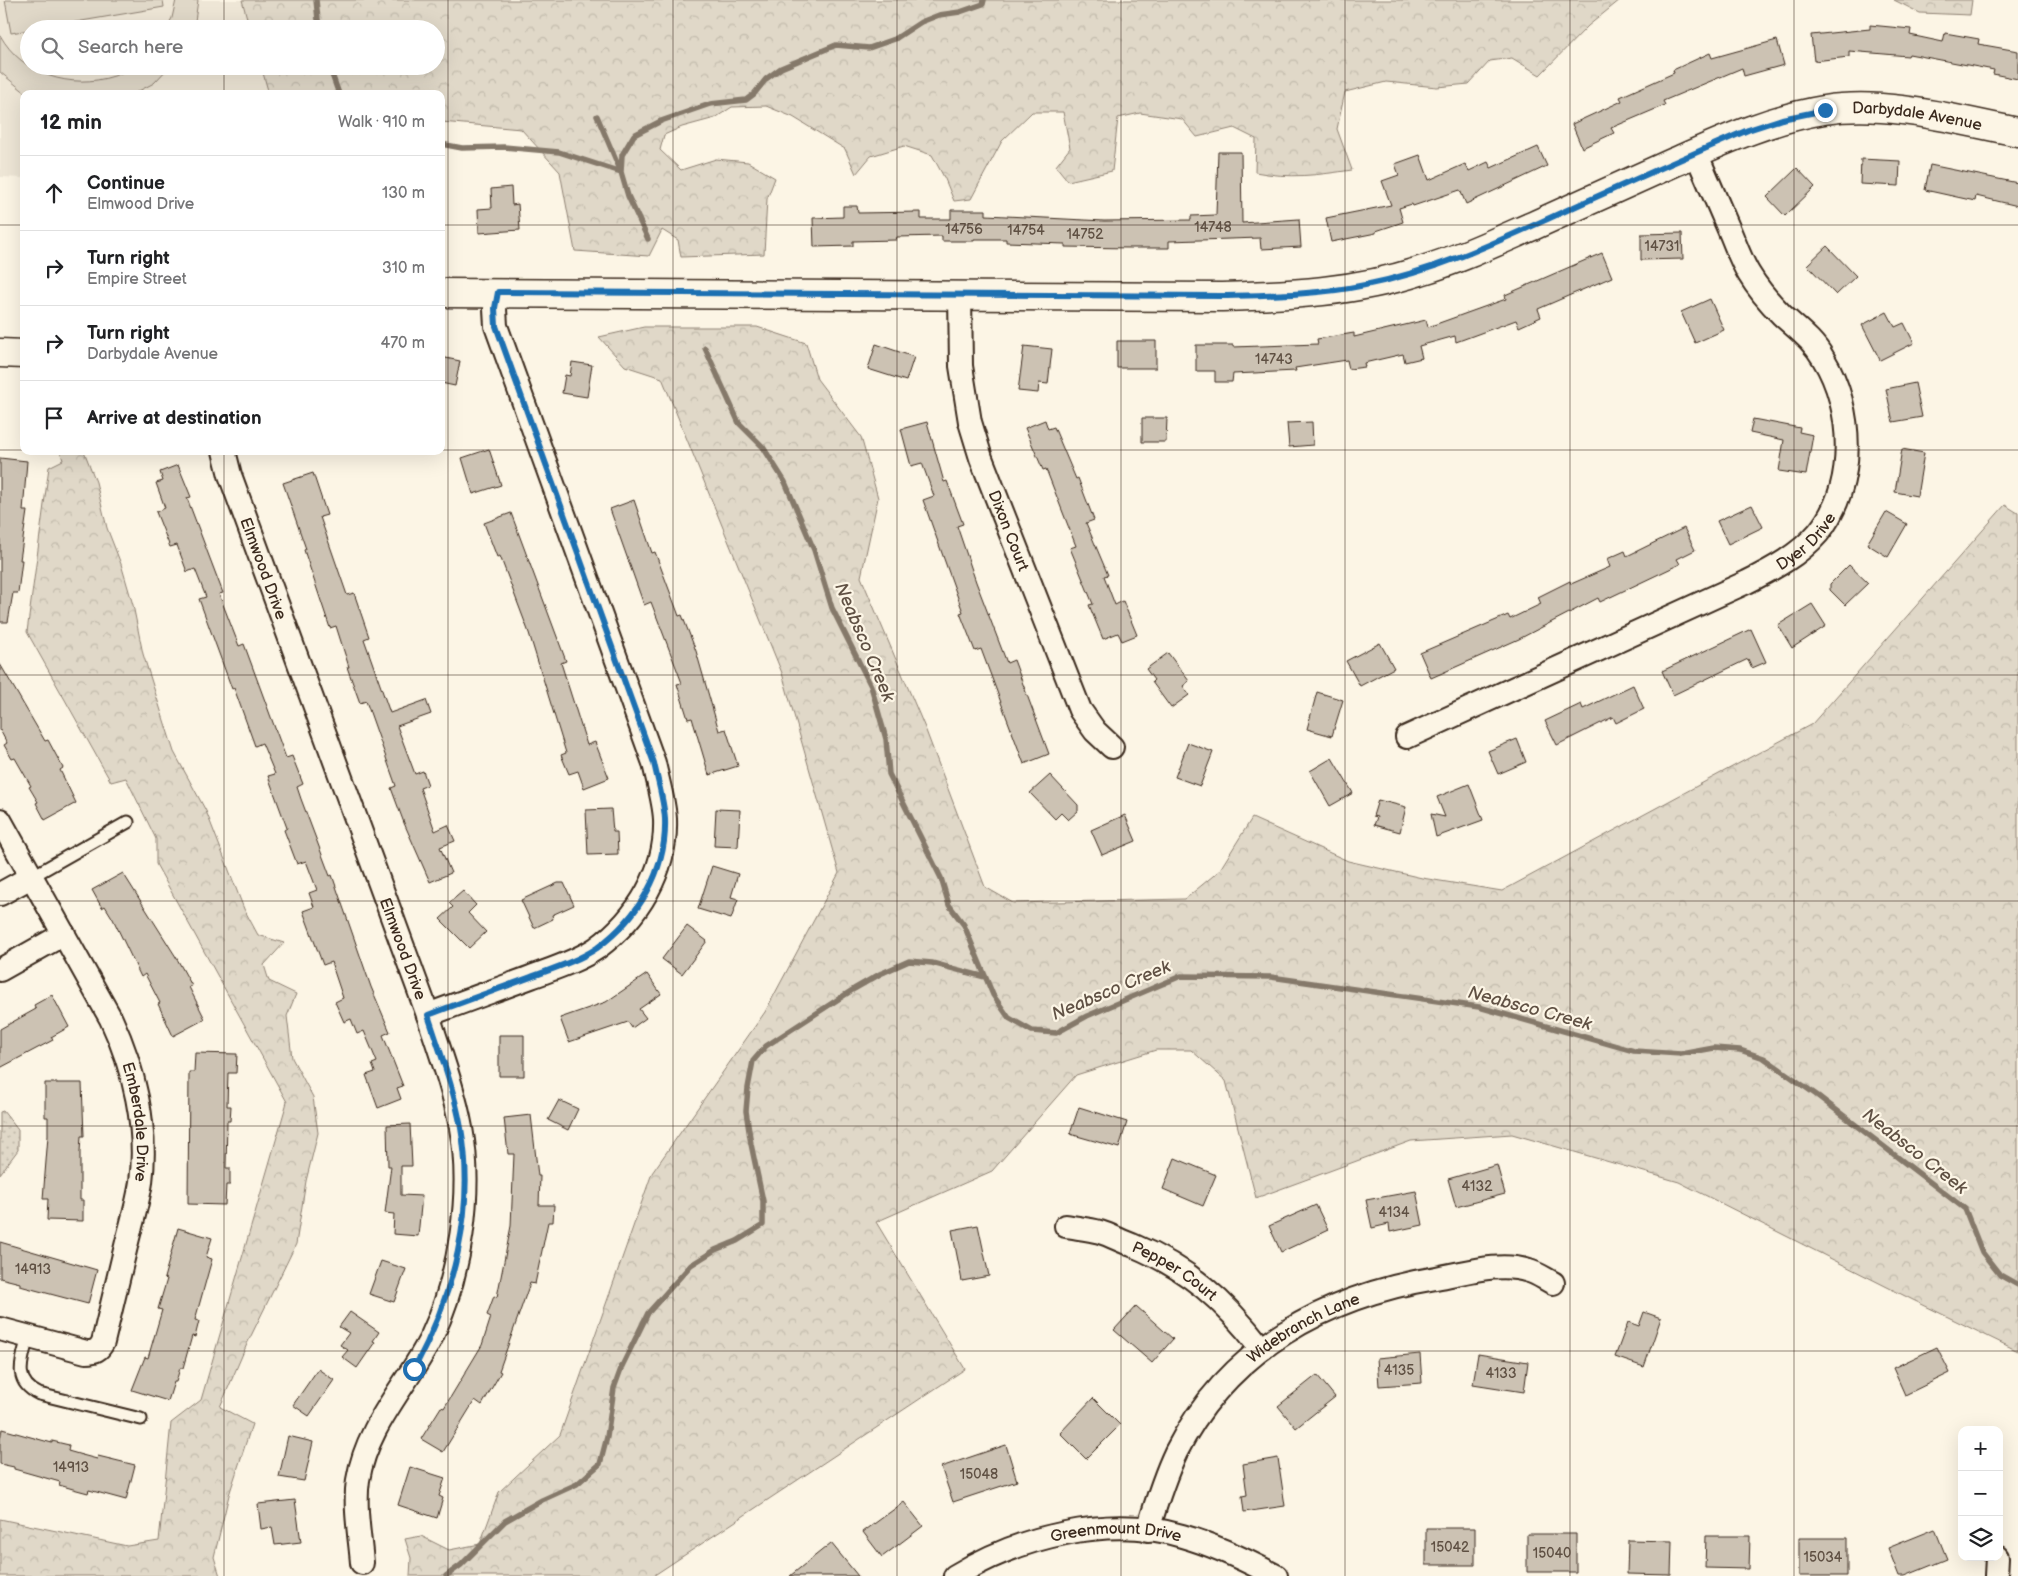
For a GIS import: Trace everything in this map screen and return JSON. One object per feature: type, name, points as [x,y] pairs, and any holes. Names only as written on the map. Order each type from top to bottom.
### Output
[{"type":"street","name":"Darbydale Avenue","points":[[445,292],[1272,296],[1329,291],[1366,285],[1420,272],[1477,250],[1748,130],[1782,119],[1825,110],[1864,108],[1902,110],[2018,132]]},
{"type":"street","name":"Dyer Drive","points":[[1407,737],[1756,578],[1798,553],[1818,532],[1834,509],[1845,465],[1846,437],[1843,408],[1835,382],[1823,358],[1807,336],[1763,295],[1747,272],[1696,153]]},
{"type":"street","points":[[428,1015],[559,966],[595,949],[620,929],[637,909],[651,886],[660,861],[664,840],[665,819],[654,763],[496,326],[495,308],[498,292]]},
{"type":"street","name":"Dixon Court","points":[[960,294],[961,366],[970,422],[982,458],[1080,710],[1095,731],[1112,747]]},
{"type":"street","points":[[0,353],[20,354]]},
{"type":"street","name":"Elmwood Drive","points":[[225,455],[230,475],[428,1015],[455,1100],[461,1130],[465,1199],[461,1237],[446,1298],[432,1334],[414,1369],[370,1439],[362,1465],[358,1481],[362,1563]]},
{"type":"street","name":"Emberdale Drive","points":[[0,820],[111,1019],[126,1056],[136,1094],[142,1134],[141,1182],[104,1342],[100,1348],[93,1352],[86,1352],[0,1329]]},
{"type":"street","points":[[0,894],[32,877]]},
{"type":"street","points":[[0,970],[64,934]]},
{"type":"street","name":"Pepper Court","points":[[1066,1226],[1101,1232],[1153,1254],[1185,1272],[1208,1289],[1239,1319],[1261,1348]]},
{"type":"street","name":"Widebranch Lane","points":[[1148,1530],[1161,1486],[1176,1452],[1191,1426],[1214,1395],[1239,1367],[1261,1348],[1288,1329],[1319,1313],[1360,1297],[1419,1281],[1502,1267],[1529,1271],[1553,1283]]},
{"type":"street","name":"Greenmount Drive","points":[[955,1576],[980,1561],[1013,1547],[1042,1538],[1087,1530],[1114,1528],[1148,1530],[1180,1535],[1217,1548],[1276,1576]]},
{"type":"street","points":[[1996,1576],[1997,1561]]},
{"type":"lane","points":[[32,877],[128,822]]},
{"type":"lane","points":[[28,1337],[21,1372],[26,1385],[32,1390],[39,1394],[141,1418]]},
{"type":"shaded area","points":[[0,0],[242,0],[248,20],[20,20],[20,75],[264,75],[268,90],[20,90],[20,178],[0,177]]},
{"type":"green space","points":[[5,0],[163,0],[164,7],[88,20],[20,20],[20,31],[11,33]]},
{"type":"green space","points":[[176,0],[198,0],[195,20],[171,20]]},
{"type":"green space","points":[[242,0],[1620,0],[1588,26],[1540,75],[1512,58],[1490,61],[1469,84],[1437,87],[1386,82],[1345,92],[1337,129],[1352,170],[1292,176],[1255,172],[1256,139],[1234,128],[1197,137],[1182,119],[1140,113],[1118,118],[1112,171],[1068,181],[1056,166],[1070,148],[1063,112],[1032,112],[1002,141],[971,199],[954,201],[932,155],[904,146],[871,156],[856,174],[845,149],[793,117],[766,106],[732,107],[715,118],[682,127],[664,135],[660,150],[681,170],[716,159],[748,162],[775,178],[767,199],[764,254],[681,257],[678,240],[662,230],[649,256],[575,251],[560,172],[521,129],[445,122],[445,90],[268,90],[264,75],[445,75],[445,20],[248,20]]},
{"type":"green space","points":[[1894,0],[1972,0],[1970,15],[1920,13]]},
{"type":"green space","points":[[0,35],[9,49],[20,59],[20,75],[47,75],[65,80],[81,81],[98,80],[117,75],[162,75],[154,83],[141,90],[22,90],[0,72]]},
{"type":"green space","points":[[644,327],[757,327],[806,343],[817,379],[861,437],[878,498],[861,577],[925,728],[985,887],[1013,903],[1185,899],[1219,871],[1252,818],[1348,861],[1422,878],[1502,891],[1812,724],[2005,505],[2018,513],[2018,1351],[1679,1182],[1512,1134],[1411,1141],[1256,1198],[1226,1081],[1191,1050],[1156,1050],[1076,1075],[992,1171],[876,1222],[965,1369],[653,1576],[410,1576],[411,1558],[405,1539],[421,1536],[449,1550],[480,1544],[499,1492],[560,1435],[652,1173],[765,1012],[839,873],[782,673],[662,378],[625,366],[599,337]]},
{"type":"green space","points":[[61,455],[86,455],[96,482],[107,528],[121,564],[133,605],[143,654],[174,752],[206,811],[244,909],[258,935],[284,943],[264,965],[269,981],[296,994],[287,1016],[292,1058],[313,1097],[318,1133],[306,1181],[296,1244],[247,1344],[220,1407],[252,1424],[229,1495],[214,1557],[220,1576],[0,1576],[0,1519],[127,1546],[159,1541],[171,1423],[201,1400],[287,1102],[156,864],[156,839],[126,778],[111,782],[27,632],[49,467],[63,460]]},
{"type":"green space","points":[[3,1111],[18,1130],[18,1150],[0,1174],[0,1112]]},
{"type":"building","points":[[1870,25],[1911,29],[1910,35],[1943,42],[1945,33],[1979,39],[1978,44],[2018,51],[2018,79],[1993,74],[1994,70],[1909,54],[1908,56],[1849,51],[1849,57],[1814,61],[1811,35],[1870,29]]},
{"type":"building","points":[[1777,40],[1784,65],[1744,76],[1742,68],[1663,101],[1665,105],[1611,128],[1614,133],[1582,148],[1572,124],[1622,101],[1620,97],[1674,73],[1673,70],[1710,53],[1712,58]]},
{"type":"building","points":[[1538,147],[1547,166],[1466,204],[1460,190],[1413,206],[1412,204],[1399,208],[1403,222],[1376,231],[1376,233],[1331,242],[1326,218],[1391,205],[1382,181],[1399,175],[1395,164],[1420,155],[1429,180],[1465,164],[1469,171],[1488,162],[1491,168]]},
{"type":"building","points":[[1218,152],[1241,152],[1242,223],[1299,219],[1301,247],[1261,249],[1260,238],[1169,241],[1169,248],[1130,248],[1065,247],[1065,244],[1006,242],[1006,239],[942,241],[942,236],[897,237],[896,240],[853,241],[853,246],[814,247],[813,218],[843,217],[843,206],[857,206],[858,213],[921,212],[921,219],[951,219],[951,210],[986,210],[986,215],[1104,221],[1191,220],[1191,216],[1216,215]]},
{"type":"building","points":[[1861,159],[1900,161],[1899,186],[1860,184]]},
{"type":"building","points":[[1930,165],[2018,183],[2018,206],[1976,196],[1975,201],[1925,190]]},
{"type":"building","points":[[1797,168],[1815,187],[1785,216],[1767,197]]},
{"type":"building","points":[[511,187],[512,205],[518,204],[520,230],[479,233],[478,209],[492,208],[491,189]]},
{"type":"building","points":[[1682,233],[1683,259],[1641,260],[1641,234]]},
{"type":"building","points":[[1827,246],[1856,276],[1836,295],[1807,265]]},
{"type":"building","points":[[1602,253],[1612,277],[1538,309],[1541,317],[1519,327],[1516,320],[1456,342],[1455,336],[1419,346],[1422,358],[1405,362],[1403,354],[1364,363],[1365,367],[1349,369],[1347,360],[1295,368],[1296,371],[1233,374],[1232,382],[1215,382],[1215,371],[1196,371],[1196,345],[1233,345],[1233,347],[1318,344],[1317,339],[1354,333],[1354,337],[1426,320],[1428,327],[1506,299],[1505,295]]},
{"type":"building","points":[[1710,299],[1724,330],[1695,343],[1681,312]]},
{"type":"building","points":[[1887,312],[1895,327],[1904,323],[1914,343],[1880,360],[1862,325]]},
{"type":"building","points":[[1117,341],[1156,341],[1156,368],[1117,368]]},
{"type":"building","points":[[876,344],[914,357],[906,381],[868,369]]},
{"type":"building","points":[[1024,346],[1052,349],[1048,384],[1039,383],[1038,393],[1018,391]]},
{"type":"building","points":[[445,358],[460,361],[455,386],[445,384]]},
{"type":"building","points":[[572,362],[592,365],[587,397],[562,393],[565,375],[570,376]]},
{"type":"building","points":[[1915,383],[1922,417],[1893,422],[1886,389]]},
{"type":"building","points":[[1142,418],[1167,418],[1166,442],[1142,442]]},
{"type":"building","points":[[1753,419],[1800,428],[1799,432],[1813,435],[1806,475],[1779,471],[1784,440],[1750,433]]},
{"type":"building","points":[[1045,420],[1048,429],[1054,427],[1076,479],[1078,478],[1094,520],[1086,523],[1108,575],[1104,576],[1115,605],[1123,601],[1137,635],[1122,641],[1118,633],[1103,639],[1089,605],[1093,604],[1070,548],[1076,546],[1046,469],[1043,470],[1025,428]]},
{"type":"building","points":[[927,422],[944,482],[947,481],[963,524],[957,526],[976,582],[1007,663],[1014,660],[1049,754],[1024,764],[981,649],[975,651],[960,613],[963,612],[923,500],[934,496],[922,463],[911,466],[901,429]]},
{"type":"building","points":[[1312,422],[1313,445],[1289,447],[1287,423]]},
{"type":"building","points":[[489,449],[501,485],[473,494],[462,458]]},
{"type":"building","points":[[1902,449],[1924,453],[1917,496],[1895,492]]},
{"type":"building","points":[[0,458],[27,461],[23,511],[27,511],[20,560],[22,560],[18,593],[13,593],[8,622],[0,622]]},
{"type":"building","points":[[178,465],[191,497],[187,498],[223,593],[219,594],[239,646],[244,644],[286,758],[292,756],[303,784],[297,787],[301,799],[330,876],[332,875],[371,987],[390,1032],[383,1035],[403,1086],[397,1088],[401,1099],[378,1108],[366,1075],[375,1072],[372,1064],[377,1062],[364,1031],[357,1034],[351,1019],[344,1022],[335,1002],[343,998],[331,962],[323,965],[303,911],[314,907],[309,893],[317,890],[306,861],[297,864],[284,830],[287,828],[268,776],[275,774],[262,743],[255,746],[234,688],[232,689],[199,599],[206,597],[195,569],[187,572],[177,545],[170,547],[156,512],[165,508],[156,483],[163,481],[160,472]]},
{"type":"building","points":[[313,473],[327,515],[320,517],[347,595],[354,593],[369,637],[364,639],[390,713],[426,700],[431,714],[397,726],[415,774],[423,771],[428,785],[420,788],[435,831],[448,825],[455,841],[440,847],[451,873],[430,882],[391,788],[396,786],[366,701],[360,703],[347,667],[349,667],[336,626],[330,628],[304,550],[306,549],[283,483]]},
{"type":"building","points":[[634,500],[652,553],[655,552],[679,616],[682,615],[696,651],[719,731],[726,729],[738,766],[709,775],[692,718],[688,719],[677,684],[682,683],[651,602],[644,605],[610,509]]},
{"type":"building","points":[[1752,505],[1763,527],[1728,544],[1717,521]]},
{"type":"building","points":[[1886,512],[1907,524],[1888,557],[1867,544]]},
{"type":"building","points":[[511,513],[566,661],[561,663],[587,745],[595,742],[609,778],[584,788],[578,771],[569,774],[561,755],[566,753],[529,633],[500,556],[497,557],[484,523]]},
{"type":"building","points":[[1684,528],[1695,550],[1677,559],[1680,564],[1600,602],[1598,598],[1519,639],[1431,678],[1420,653],[1508,615],[1510,619],[1541,604],[1538,597],[1570,581],[1571,584],[1610,567],[1607,559],[1625,551],[1627,556]]},
{"type":"building","points":[[1849,565],[1868,583],[1845,605],[1830,590],[1830,584]]},
{"type":"building","points":[[1812,604],[1826,626],[1792,648],[1778,625]]},
{"type":"building","points":[[1751,629],[1766,662],[1752,668],[1748,659],[1673,695],[1662,671]]},
{"type":"building","points":[[1380,643],[1394,668],[1360,686],[1346,661]]},
{"type":"building","points":[[1168,653],[1189,681],[1183,686],[1189,695],[1171,708],[1152,682],[1154,680],[1146,669]]},
{"type":"building","points":[[0,664],[45,741],[48,740],[63,768],[60,770],[76,803],[45,820],[36,803],[38,802],[29,787],[31,786],[15,758],[12,759],[4,745],[7,743],[0,730]]},
{"type":"building","points":[[1633,685],[1644,709],[1616,723],[1613,717],[1557,745],[1545,721],[1581,704],[1583,709]]},
{"type":"building","points":[[1317,692],[1343,700],[1332,736],[1307,729]]},
{"type":"building","points":[[1517,739],[1526,762],[1498,774],[1488,751]]},
{"type":"building","points":[[1188,743],[1213,752],[1200,786],[1175,777]]},
{"type":"building","points":[[1332,758],[1353,793],[1330,806],[1310,771]]},
{"type":"building","points":[[1050,775],[1078,805],[1078,811],[1068,820],[1061,813],[1055,819],[1030,793]]},
{"type":"building","points":[[1469,784],[1483,820],[1436,837],[1431,814],[1445,817],[1437,797]]},
{"type":"building","points":[[1378,800],[1406,807],[1400,832],[1374,825],[1377,817],[1373,816]]},
{"type":"building","points":[[611,809],[613,832],[617,832],[618,854],[588,855],[586,810]]},
{"type":"building","points":[[716,809],[740,810],[738,847],[714,846]]},
{"type":"building","points":[[1125,815],[1136,841],[1102,855],[1091,830]]},
{"type":"building","points":[[712,866],[738,874],[731,897],[738,899],[731,919],[698,909]]},
{"type":"building","points":[[123,873],[176,957],[192,986],[189,987],[205,1019],[173,1036],[158,1004],[160,1003],[145,974],[141,977],[113,919],[105,906],[102,908],[92,890]]},
{"type":"building","points":[[558,883],[564,883],[574,905],[552,915],[553,919],[534,928],[521,900]]},
{"type":"building","points":[[463,891],[476,905],[468,913],[486,932],[469,948],[440,919],[453,907],[449,903]]},
{"type":"building","points":[[687,926],[707,941],[682,974],[662,959]]},
{"type":"building","points":[[647,974],[661,994],[639,1009],[646,1018],[632,1028],[628,1022],[569,1042],[560,1018],[606,1002]]},
{"type":"building","points":[[52,995],[69,1027],[51,1037],[53,1040],[0,1068],[0,1029],[36,1009],[34,1005]]},
{"type":"building","points":[[499,1035],[524,1035],[524,1076],[499,1076]]},
{"type":"building","points":[[195,1053],[237,1054],[236,1073],[228,1073],[227,1106],[231,1106],[230,1121],[227,1121],[226,1168],[230,1168],[230,1185],[226,1185],[225,1205],[188,1204],[189,1072],[194,1072]]},
{"type":"building","points":[[45,1083],[82,1083],[84,1136],[81,1136],[80,1152],[80,1200],[83,1200],[83,1221],[47,1220],[48,1199],[43,1199],[48,1136],[48,1117],[45,1117]]},
{"type":"building","points":[[559,1100],[578,1109],[568,1130],[548,1120]]},
{"type":"building","points":[[1079,1107],[1127,1122],[1119,1148],[1070,1134]]},
{"type":"building","points":[[531,1115],[538,1176],[540,1176],[539,1205],[554,1205],[553,1222],[548,1222],[535,1284],[530,1283],[499,1371],[501,1372],[482,1405],[475,1400],[443,1452],[421,1439],[441,1407],[444,1408],[482,1345],[491,1317],[487,1315],[494,1296],[497,1297],[511,1226],[514,1154],[508,1154],[504,1118]]},
{"type":"building","points":[[410,1124],[412,1166],[401,1166],[401,1195],[422,1196],[418,1236],[393,1234],[394,1214],[385,1213],[391,1166],[388,1166],[387,1125]]},
{"type":"building","points":[[1175,1158],[1216,1175],[1203,1206],[1163,1189]]},
{"type":"building","points":[[1497,1165],[1505,1194],[1456,1207],[1448,1179]]},
{"type":"building","points":[[1416,1191],[1423,1225],[1390,1232],[1389,1224],[1372,1228],[1366,1200]]},
{"type":"building","points":[[1316,1205],[1328,1230],[1281,1252],[1269,1226]]},
{"type":"building","points":[[978,1225],[989,1276],[962,1281],[952,1230]]},
{"type":"building","points":[[178,1228],[212,1238],[206,1257],[212,1259],[195,1320],[199,1321],[195,1337],[192,1336],[183,1368],[180,1368],[168,1401],[132,1390],[145,1357],[148,1358],[162,1310],[158,1309],[167,1279],[164,1278]]},
{"type":"building","points":[[0,1242],[97,1270],[88,1304],[20,1286],[20,1283],[0,1278]]},
{"type":"building","points":[[381,1261],[406,1269],[394,1302],[369,1294]]},
{"type":"building","points":[[1136,1306],[1173,1339],[1152,1363],[1114,1330]]},
{"type":"building","points":[[350,1312],[379,1332],[373,1341],[375,1342],[357,1368],[342,1357],[348,1350],[340,1345],[349,1333],[339,1327]]},
{"type":"building","points":[[1644,1312],[1661,1318],[1644,1367],[1615,1357],[1628,1322],[1639,1326]]},
{"type":"building","points":[[1937,1347],[1950,1373],[1905,1395],[1893,1368]]},
{"type":"building","points":[[1420,1354],[1422,1383],[1379,1386],[1377,1358]]},
{"type":"building","points":[[1478,1354],[1528,1362],[1524,1392],[1473,1384]]},
{"type":"building","points":[[318,1369],[334,1380],[309,1416],[293,1405]]},
{"type":"building","points":[[1317,1375],[1335,1397],[1296,1428],[1278,1406]]},
{"type":"building","points":[[1093,1398],[1120,1425],[1086,1459],[1060,1433]]},
{"type":"building","points":[[2,1429],[52,1443],[52,1441],[69,1445],[68,1451],[82,1455],[97,1459],[98,1456],[135,1465],[126,1500],[89,1490],[88,1493],[59,1485],[60,1482],[0,1464]]},
{"type":"building","points":[[288,1436],[313,1442],[304,1481],[279,1477]]},
{"type":"building","points":[[1006,1445],[1017,1481],[953,1502],[941,1467]]},
{"type":"building","points":[[1278,1458],[1285,1506],[1244,1512],[1242,1496],[1247,1495],[1243,1464]]},
{"type":"building","points":[[410,1467],[445,1478],[439,1496],[443,1498],[437,1518],[398,1505]]},
{"type":"building","points":[[295,1500],[301,1542],[275,1545],[272,1527],[261,1529],[258,1504]]},
{"type":"building","points":[[904,1502],[923,1526],[882,1557],[863,1532]]},
{"type":"building","points":[[1426,1528],[1475,1528],[1475,1565],[1426,1565]]},
{"type":"building","points":[[1935,1529],[1947,1559],[1905,1576],[1899,1576],[1888,1548]]},
{"type":"building","points":[[1527,1534],[1576,1534],[1576,1572],[1527,1572]]},
{"type":"building","points":[[1706,1536],[1750,1536],[1749,1569],[1705,1568]]},
{"type":"building","points":[[1799,1538],[1847,1538],[1847,1576],[1799,1576]]},
{"type":"building","points":[[1628,1540],[1672,1541],[1671,1575],[1627,1574]]},
{"type":"building","points":[[831,1543],[858,1576],[790,1576]]},
{"type":"waterway","points":[[316,0],[318,20]]},
{"type":"waterway","name":"Neabsco Creek","points":[[648,239],[628,196],[621,172],[622,155],[634,135],[661,121],[710,104],[746,100],[754,94],[766,79],[781,68],[836,45],[869,48],[895,39],[921,22],[939,15],[960,12],[983,4],[984,0]]},
{"type":"waterway","points":[[332,75],[338,90]]},
{"type":"waterway","points":[[445,145],[462,148],[504,147],[559,152],[621,172],[597,116]]},
{"type":"waterway","name":"Neabsco Creek","points":[[705,348],[739,423],[763,447],[785,482],[814,550],[832,608],[871,686],[886,739],[889,774],[941,878],[949,905],[964,925],[993,995],[1009,1018],[1032,1031],[1056,1033],[1087,1016],[1181,976],[1271,977],[1479,1007],[1634,1051],[1681,1054],[1714,1048],[1740,1050],[1764,1058],[1818,1096],[1965,1209],[1982,1252],[2000,1275],[2018,1285]]},
{"type":"waterway","points":[[446,1576],[461,1565],[505,1521],[542,1500],[577,1484],[600,1464],[607,1437],[614,1388],[622,1366],[648,1313],[691,1265],[763,1225],[763,1201],[746,1111],[753,1061],[766,1046],[854,989],[880,974],[909,961],[932,963],[985,977]]},
{"type":"route","points":[[414,1369],[432,1334],[446,1298],[461,1237],[465,1199],[461,1130],[455,1100],[428,1015],[559,966],[595,949],[620,929],[637,909],[651,886],[660,861],[664,840],[665,819],[654,763],[496,326],[495,308],[498,292],[1222,296],[1282,295],[1329,291],[1366,285],[1420,272],[1477,250],[1748,130],[1782,119],[1825,110]]}]
